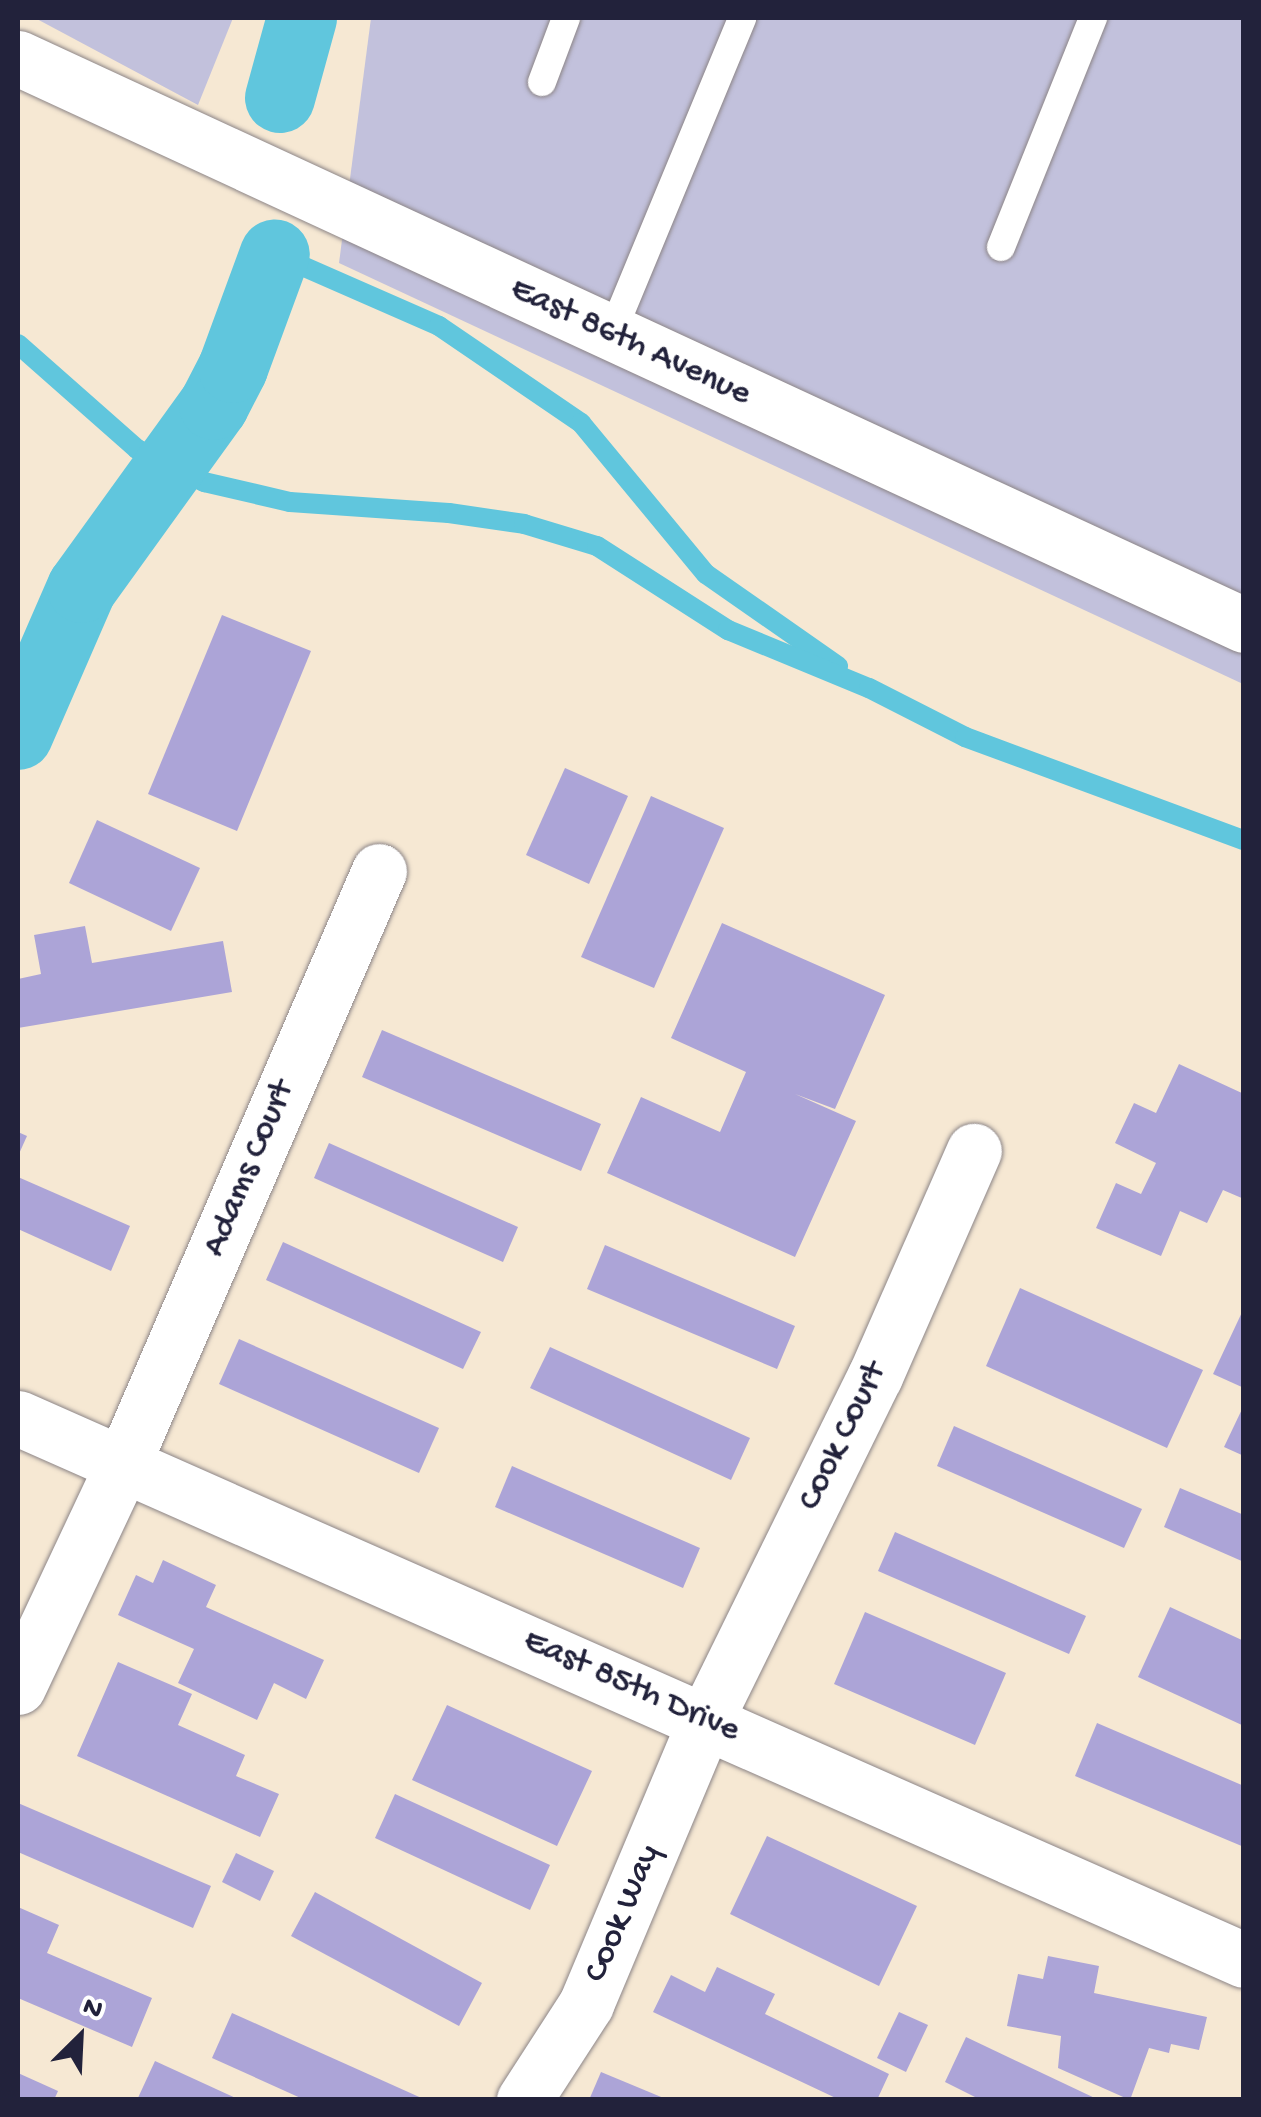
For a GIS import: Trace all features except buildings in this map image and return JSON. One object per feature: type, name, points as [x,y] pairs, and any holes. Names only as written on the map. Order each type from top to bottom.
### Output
[{"type":"street","name":"East 86th Avenue","points":[[18,58],[1244,625]]},
{"type":"street","name":"Adams Court","points":[[18,1687],[122,1466],[379,871]]},
{"type":"street","name":"Cook Court","points":[[706,1719],[875,1376],[974,1150]]},
{"type":"street","name":"East 85th Drive","points":[[18,1418],[1244,1960]]},
{"type":"street","name":"Cook Way","points":[[524,2100],[586,2004],[706,1719]]},
{"type":"lane","points":[[542,82],[566,18]]},
{"type":"lane","points":[[611,335],[742,18]]},
{"type":"lane","points":[[1001,247],[1094,18]]},
{"type":"shaded area","points":[[35,18],[233,18],[198,105]]},
{"type":"shaded area","points":[[371,18],[1243,18],[1243,684],[339,263]]},
{"type":"waterway","points":[[280,98],[302,18]]},
{"type":"waterway","points":[[275,254],[439,326],[581,423],[706,574],[838,666]]},
{"type":"waterway","points":[[18,735],[82,588],[214,405],[233,368],[275,254]]},
{"type":"waterway","points":[[18,344],[137,449],[204,482],[290,502],[449,513],[524,524],[597,546],[728,630],[869,688],[965,737],[1244,840]]}]
